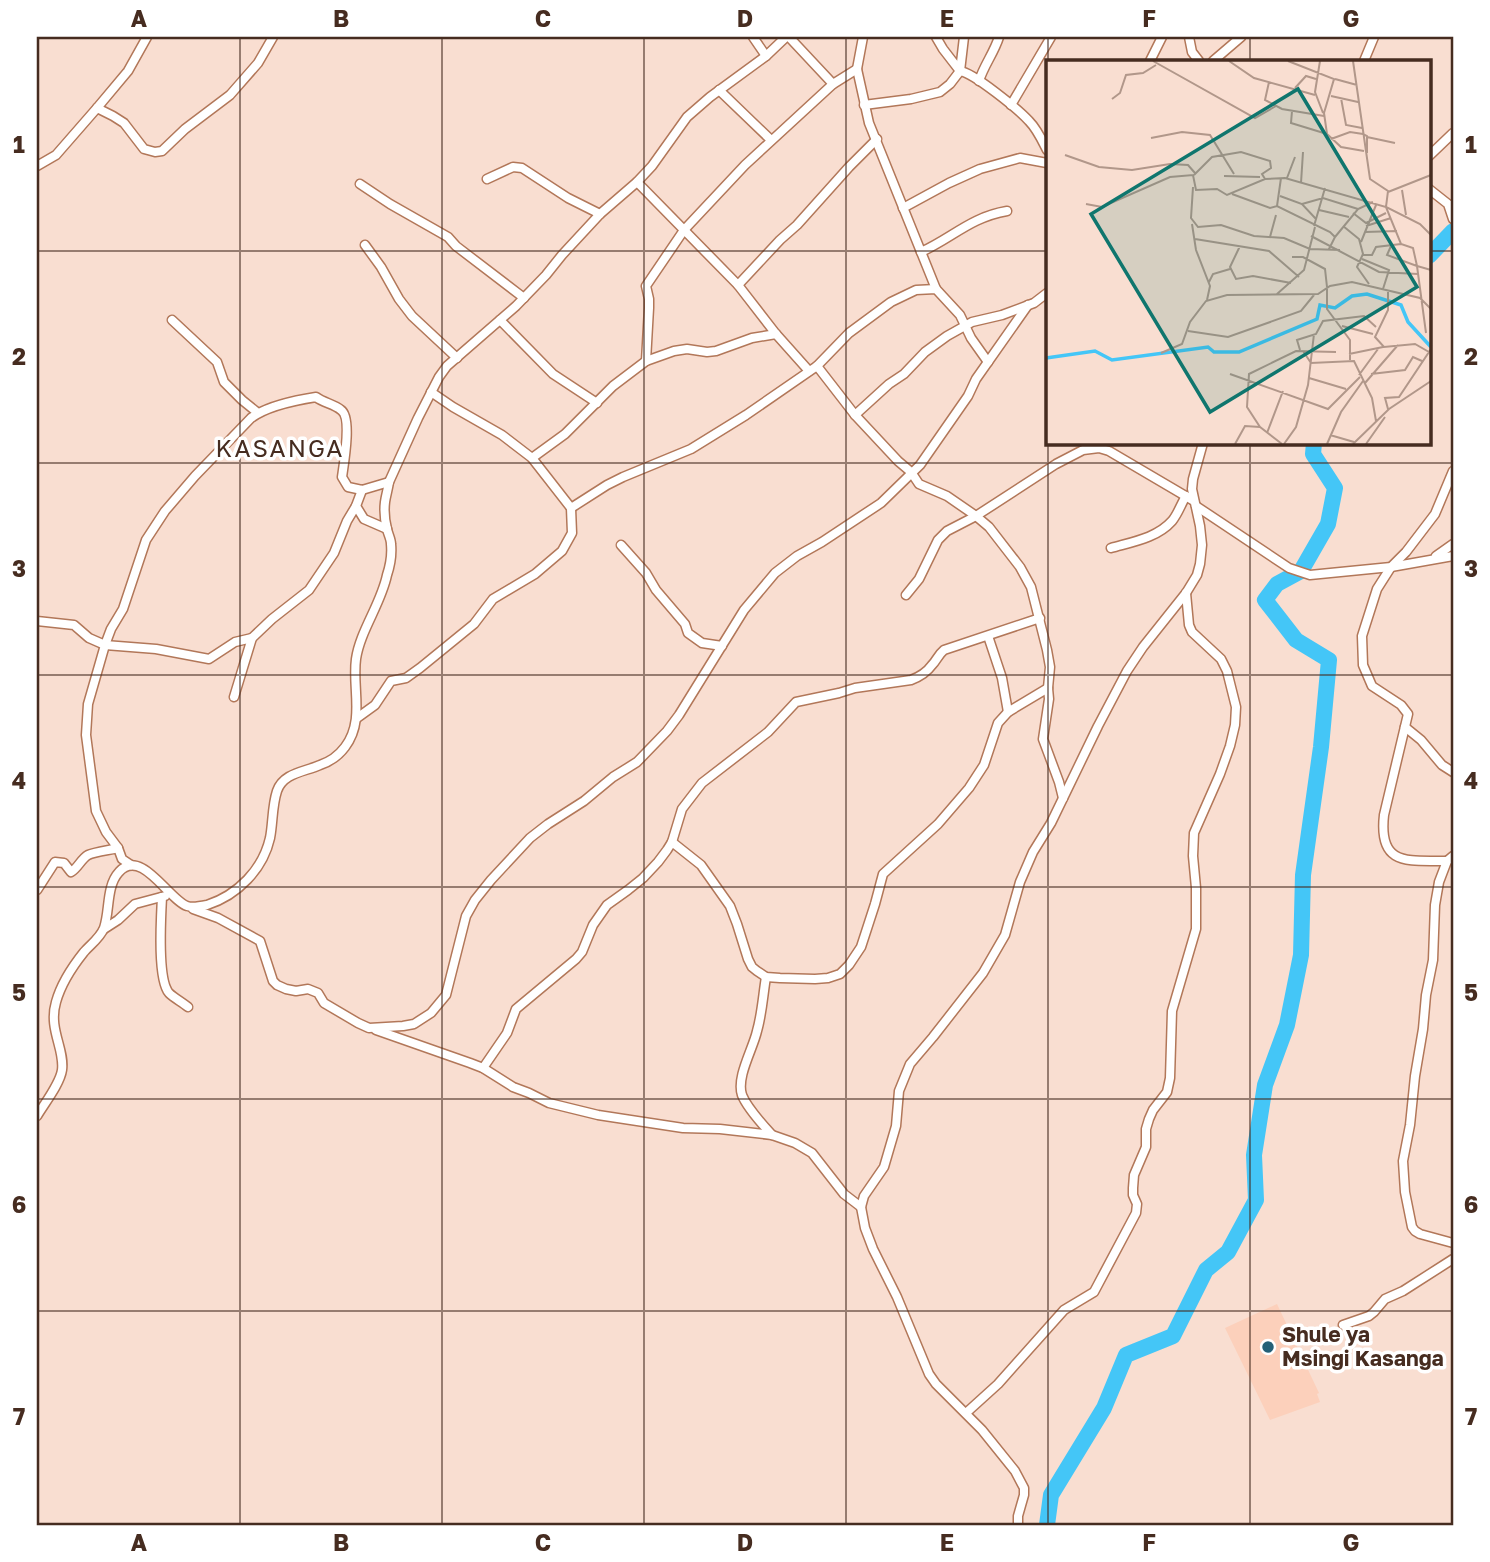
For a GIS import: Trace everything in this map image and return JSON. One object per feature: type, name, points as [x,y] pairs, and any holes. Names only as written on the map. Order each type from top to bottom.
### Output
[{"type":"street","points":[[37,166],[65,146],[128,71],[145,37]]},
{"type":"street","points":[[97,108],[124,123],[144,149],[149,152],[162,151],[185,129],[230,95],[258,63],[273,37]]},
{"type":"street","points":[[753,37],[766,56]]},
{"type":"street","points":[[187,906],[204,906],[214,902],[233,891],[257,870],[269,841],[276,792],[282,781],[329,761],[346,746],[357,718],[354,676],[356,660],[387,577],[391,542],[385,503],[389,482],[418,418],[444,370],[524,298],[600,214],[637,183],[687,117],[788,37],[833,84]]},
{"type":"street","points":[[863,37],[857,69],[869,123],[936,289],[966,325],[971,338],[988,362]]},
{"type":"street","points":[[936,37],[960,71],[979,81],[1033,125],[1046,148]]},
{"type":"street","points":[[864,106],[940,92],[960,71],[964,37]]},
{"type":"street","points":[[979,81],[999,37]]},
{"type":"street","points":[[1011,105],[1051,37]]},
{"type":"street","points":[[1150,60],[1162,37]]},
{"type":"street","points":[[1189,37],[1192,52],[1198,60]]},
{"type":"street","points":[[1219,60],[1241,37]]},
{"type":"street","points":[[1364,60],[1374,37]]},
{"type":"street","points":[[646,361],[649,299],[646,286],[684,230],[771,140],[833,84],[857,69]]},
{"type":"street","points":[[719,90],[771,140]]},
{"type":"street","points":[[1430,155],[1453,133]]},
{"type":"street","points":[[738,285],[877,139]]},
{"type":"street","points":[[903,208],[980,169],[1020,158],[1046,163]]},
{"type":"street","points":[[487,179],[513,167],[522,168],[568,198],[600,214]]},
{"type":"street","points":[[637,183],[738,285],[776,334],[813,369],[891,455],[911,472],[919,484],[947,496],[976,516],[989,527],[1020,567],[1031,587],[1050,667],[1049,699],[1043,739],[1063,798]]},
{"type":"street","points":[[360,184],[448,237],[524,298]]},
{"type":"street","points":[[1430,189],[1448,204],[1453,219]]},
{"type":"street","points":[[921,252],[939,244],[976,220],[1007,211]]},
{"type":"street","points":[[365,245],[412,316],[457,358]]},
{"type":"street","points":[[571,508],[623,477],[691,449],[746,415],[813,369],[849,333],[884,307],[916,290],[936,289]]},
{"type":"street","points":[[855,415],[904,374],[925,352],[947,336],[977,320],[1002,315],[1034,303],[1046,294]]},
{"type":"street","points":[[369,1028],[414,1024],[431,1013],[449,987],[466,916],[475,900],[530,838],[637,762],[667,732],[744,610],[775,573],[880,503],[919,465],[1028,305]]},
{"type":"street","points":[[172,320],[217,362],[225,383],[258,412]]},
{"type":"street","points":[[500,320],[553,374],[597,403]]},
{"type":"street","points":[[532,458],[565,434],[613,386],[646,361],[687,349],[716,351],[752,338],[776,334]]},
{"type":"street","points":[[357,718],[375,705],[391,681],[406,678],[420,668],[474,624],[493,599],[535,574],[562,551],[572,533],[571,508],[532,458],[502,435],[431,392]]},
{"type":"street","points":[[389,482],[362,490],[348,486],[341,477],[348,424],[346,414],[316,397],[258,412],[195,476],[156,523],[146,540],[122,609],[111,629],[88,704],[86,734],[96,811],[122,859],[156,878],[166,895],[218,918],[260,941],[273,981],[277,985],[296,991],[308,989],[318,993],[324,1003],[358,1023],[454,1056],[549,1103],[598,1115],[683,1128],[772,1135],[794,1143],[812,1153],[844,1194],[861,1207]]},
{"type":"street","points":[[1018,1525],[1024,1488],[1015,1471],[982,1430],[929,1374],[897,1297],[873,1249],[861,1207],[864,1196],[884,1167],[896,1126],[899,1091],[909,1064],[983,973],[1005,935],[1020,882],[1032,852],[1051,823],[1127,671],[1197,575],[1201,556],[1200,526],[1192,489],[1203,444]]},
{"type":"street","points":[[906,595],[921,576],[942,535],[1056,464],[1090,448],[1109,451],[1186,496],[1289,568],[1310,575],[1391,567],[1453,556]]},
{"type":"street","points":[[1453,471],[1435,514],[1391,567],[1377,589],[1362,636],[1363,665],[1372,686],[1408,714],[1384,815],[1384,840],[1392,853],[1400,859],[1416,862],[1450,859],[1439,882],[1435,905],[1433,960],[1403,1161],[1405,1192],[1412,1227],[1420,1234],[1453,1243]]},
{"type":"street","points":[[234,697],[252,638],[309,590],[334,553],[362,490]]},
{"type":"street","points":[[1111,548],[1161,530],[1174,517],[1186,496]]},
{"type":"street","points":[[356,506],[364,519],[387,529]]},
{"type":"street","points":[[1432,559],[1453,544]]},
{"type":"street","points":[[621,545],[685,624],[688,633],[702,643],[722,646]]},
{"type":"street","points":[[966,1413],[998,1384],[1064,1310],[1094,1292],[1136,1213],[1137,1204],[1132,1188],[1146,1147],[1149,1119],[1167,1093],[1172,1011],[1196,929],[1196,888],[1192,856],[1194,833],[1220,774],[1235,725],[1236,707],[1227,671],[1221,659],[1192,632],[1186,593]]},
{"type":"street","points":[[483,1069],[507,1033],[516,1009],[576,959],[607,905],[658,862],[672,842],[682,809],[702,783],[768,732],[796,702],[855,688],[911,680],[931,667],[944,650],[1040,618]]},
{"type":"street","points":[[37,621],[74,625],[89,638],[105,645],[156,649],[209,659],[235,642],[252,638]]},
{"type":"street","points":[[988,636],[1002,678],[1008,712]]},
{"type":"street","points":[[672,842],[701,865],[730,906],[752,967],[766,977],[816,979],[840,974],[861,947],[883,874],[938,824],[969,788],[988,756],[995,728],[1008,712],[1048,688]]},
{"type":"street","points":[[1405,727],[1421,740],[1442,765],[1453,772]]},
{"type":"street","points":[[37,890],[55,862],[64,863],[71,872],[90,854],[118,848]]},
{"type":"street","points":[[37,1116],[63,1069],[54,1030],[56,1001],[71,969],[86,949],[97,940],[103,929],[116,875],[121,869],[131,865]]},
{"type":"street","points":[[103,929],[118,920],[135,904],[166,895]]},
{"type":"street","points":[[166,895],[160,946],[164,980],[168,992],[187,1007]]},
{"type":"street","points":[[766,977],[757,1032],[741,1086],[742,1095],[772,1135]]},
{"type":"street","points":[[1343,1325],[1369,1316],[1385,1299],[1403,1291],[1453,1259]]},
{"type":"shaded area","points":[[1277,1304],[1319,1393],[1320,1402],[1270,1420],[1225,1328]]},
{"type":"waterway","points":[[1430,255],[1453,231]]},
{"type":"waterway","points":[[1047,1525],[1051,1495],[1104,1408],[1126,1355],[1173,1336],[1206,1270],[1228,1252],[1256,1200],[1254,1155],[1265,1085],[1287,1025],[1301,955],[1303,875],[1321,747],[1329,660],[1296,640],[1265,600],[1277,584],[1301,571],[1328,524],[1335,488],[1313,454],[1314,444]]},
{"type":"place","name":"Shule ya Msingi Kasanga","points":[[1268,1347]]},
{"type":"district","name":"KASANGA","points":[[280,449]]}]
